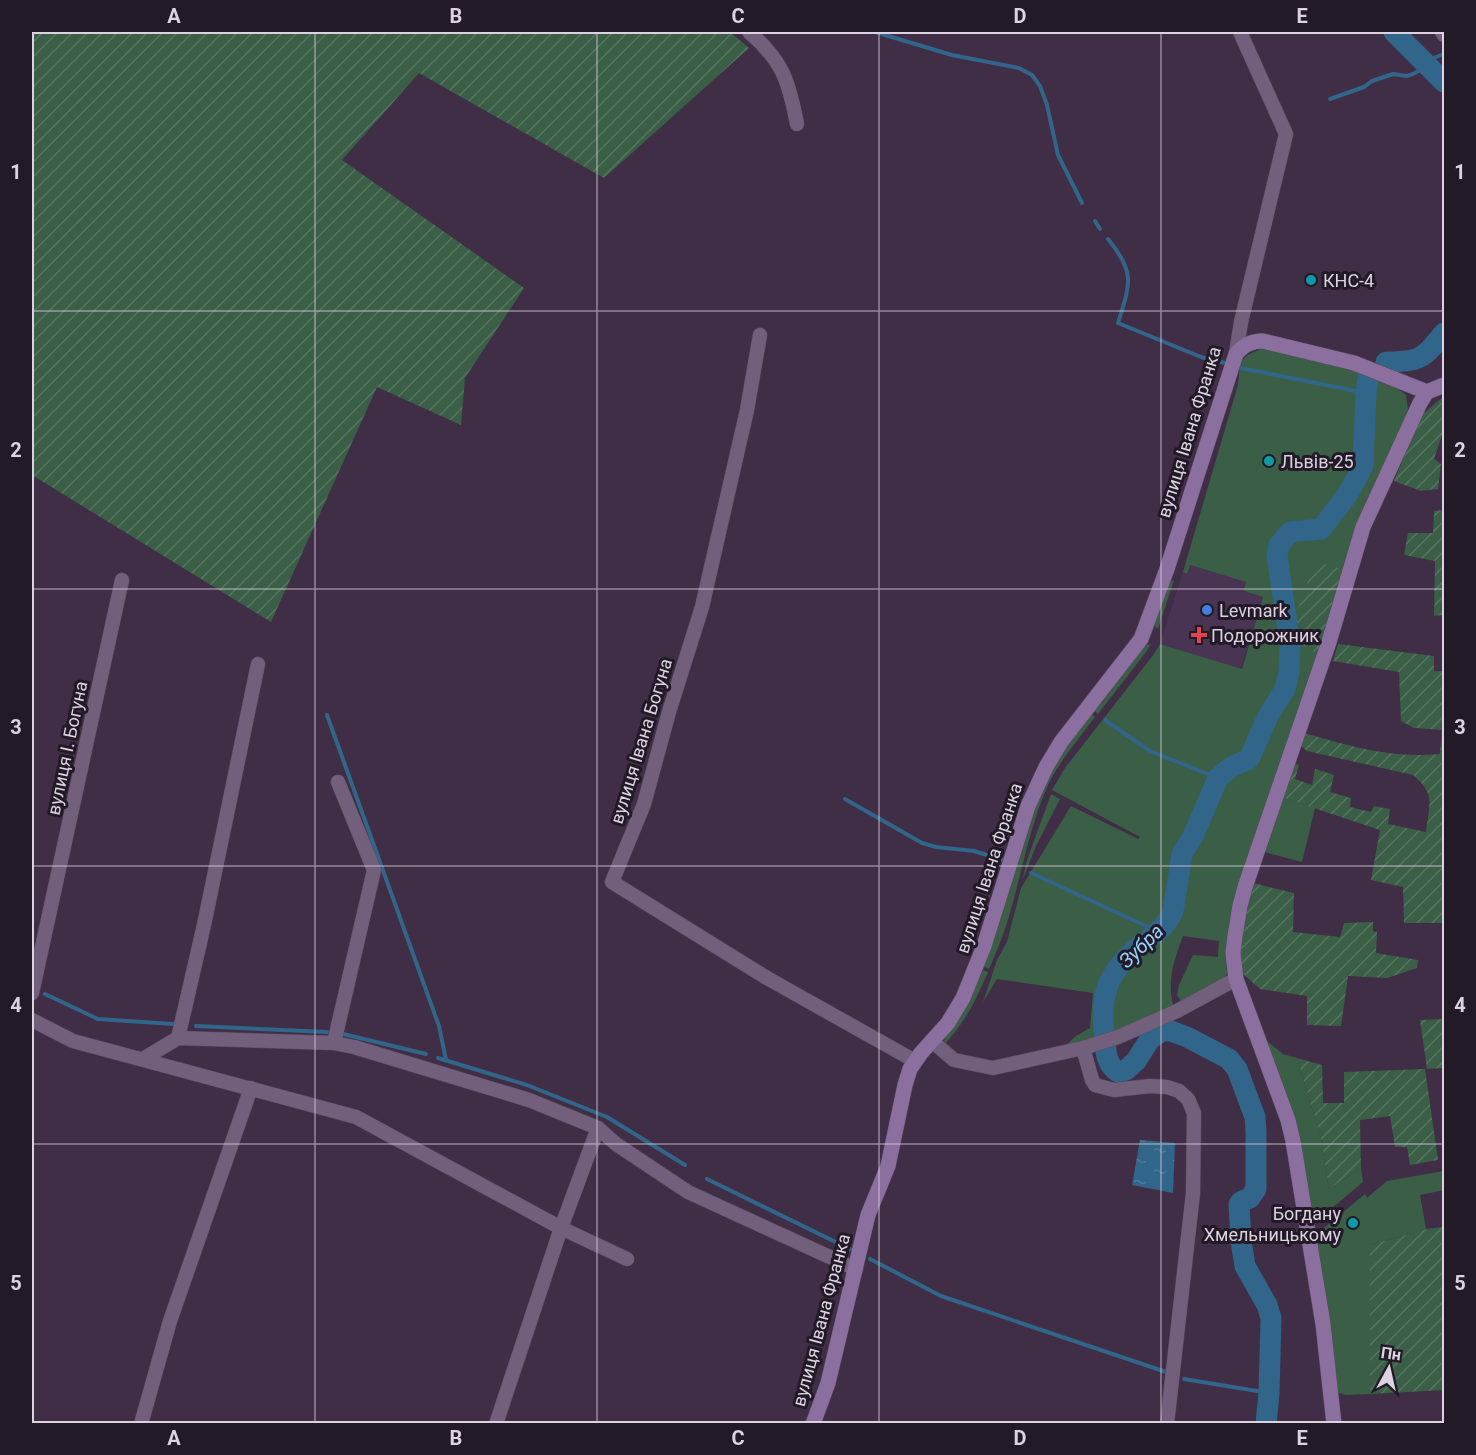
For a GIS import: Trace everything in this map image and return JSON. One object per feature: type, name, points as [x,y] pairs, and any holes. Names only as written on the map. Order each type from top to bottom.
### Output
[{"type":"main road","points":[[1236,354],[1242,347],[1253,341],[1263,341],[1364,367],[1427,392]]},
{"type":"main road","name":"вулиця Івана Франка","points":[[813,1424],[828,1383],[868,1215],[888,1166],[905,1085],[915,1061],[957,1009],[976,969],[1037,784],[1061,742],[1131,653],[1149,622],[1236,354]]},
{"type":"main road","points":[[1334,1424],[1323,1324],[1293,1141],[1288,1120],[1236,979],[1233,953],[1245,887],[1329,642],[1363,527],[1411,420],[1427,392],[1444,385]]},
{"type":"street","points":[[749,32],[763,43],[787,78],[797,124]]},
{"type":"street","name":"вулиця Івана Франка","points":[[1236,354],[1240,322],[1286,134],[1240,32]]},
{"type":"street","name":"вулиця Івана Богуна","points":[[760,335],[747,410],[702,607],[669,712],[644,804],[612,882],[767,978],[915,1061]]},
{"type":"street","name":"вулиця І. Богуна","points":[[32,993],[122,580]]},
{"type":"street","points":[[178,1038],[258,664]]},
{"type":"street","points":[[334,1042],[374,870],[338,782]]},
{"type":"street","points":[[932,1041],[954,1060],[993,1068],[1118,1037],[1177,1011],[1236,979]]},
{"type":"street","points":[[32,1020],[73,1041],[356,1117],[561,1228],[627,1259]]},
{"type":"street","points":[[143,1059],[178,1038],[334,1042],[529,1100],[598,1128],[616,1144],[688,1192],[856,1269]]},
{"type":"street","points":[[1089,1046],[1092,1080],[1095,1085],[1114,1090],[1150,1086],[1167,1087],[1179,1091],[1192,1106],[1194,1193],[1184,1262],[1167,1424]]},
{"type":"street","points":[[141,1424],[170,1321],[251,1088]]},
{"type":"street","points":[[496,1424],[561,1228],[598,1128]]},
{"type":"shaded area","points":[[1190,565],[1246,582],[1244,591],[1263,597],[1241,669],[1160,644],[1183,572],[1187,573]]},
{"type":"green space","points":[[32,32],[730,32],[749,48],[604,178],[419,73],[342,160],[524,288],[465,378],[461,425],[377,387],[271,622],[32,475]]},
{"type":"green space","points":[[1261,349],[1337,364],[1378,379],[1406,395],[1408,410],[1319,655],[1229,971],[1223,979],[1181,1001],[1177,995],[1179,985],[1193,955],[1218,957],[1219,941],[1183,936],[1171,978],[1173,1005],[1101,1040],[1065,1046],[1090,1028],[1093,993],[997,979],[983,1002],[997,960],[1007,942],[1021,888],[1071,806],[1138,839],[1140,837],[1052,790],[1065,768],[1160,644],[1242,669],[1263,597],[1244,591],[1246,582],[1190,565],[1187,574],[1183,572],[1238,385],[1240,366],[1248,355]]},
{"type":"green space","points":[[1444,396],[1444,429],[1434,459],[1441,464],[1438,489],[1421,491],[1394,481],[1421,416]]},
{"type":"green space","points":[[1444,510],[1444,615],[1434,616],[1435,561],[1404,555],[1408,533],[1433,533],[1434,511]]},
{"type":"green space","points":[[1315,561],[1344,570],[1319,655],[1303,645],[1293,623]]},
{"type":"green space","points":[[1174,580],[1158,629],[1154,625],[1168,583]]},
{"type":"green space","points":[[1151,644],[1098,714],[1092,709],[1102,703],[1143,646]]},
{"type":"green space","points":[[1338,644],[1434,656],[1434,671],[1444,671],[1444,923],[1404,923],[1403,887],[1371,880],[1380,830],[1281,797],[1293,763],[1299,765],[1295,779],[1312,785],[1315,769],[1334,775],[1330,792],[1351,798],[1350,807],[1371,812],[1374,806],[1390,809],[1388,824],[1426,832],[1428,794],[1413,775],[1307,751],[1301,746],[1304,733],[1354,747],[1388,753],[1440,754],[1442,730],[1414,728],[1401,721],[1399,672],[1333,661]]},
{"type":"green space","points":[[1089,712],[1095,717],[1064,758],[1041,802],[1004,932],[989,969],[984,967],[1027,828],[1044,782]]},
{"type":"green space","points":[[1051,794],[1060,799],[1036,846],[1023,879],[1026,863]]},
{"type":"green space","points":[[1281,797],[1315,808],[1302,862],[1264,852]]},
{"type":"green space","points":[[1253,883],[1294,893],[1293,932],[1340,937],[1344,923],[1373,922],[1373,931],[1377,932],[1376,953],[1418,960],[1417,968],[1387,978],[1348,976],[1341,1026],[1307,1025],[1307,996],[1260,989],[1241,972],[1238,959],[1246,904]]},
{"type":"green space","points":[[983,970],[988,972],[974,1002],[964,1020],[943,1046],[945,1038],[968,1004]]},
{"type":"green space","points":[[1444,1019],[1444,1068],[1427,1069],[1420,1020]]},
{"type":"green space","points":[[1268,1042],[1283,1054],[1297,1058],[1321,1138],[1329,1189],[1361,1168],[1363,1182],[1314,1221],[1264,1045]]},
{"type":"green space","points":[[1297,1058],[1322,1065],[1323,1103],[1344,1103],[1344,1072],[1425,1069],[1438,1160],[1410,1165],[1407,1147],[1395,1147],[1390,1116],[1360,1120],[1361,1168],[1329,1189],[1321,1138]]},
{"type":"green space","points":[[1444,1171],[1444,1190],[1420,1195],[1426,1229],[1370,1245],[1370,1394],[1346,1395],[1336,1392],[1316,1243],[1318,1233],[1365,1194],[1367,1198],[1387,1181]]},
{"type":"green space","points":[[1444,1227],[1444,1390],[1370,1394],[1370,1245],[1426,1229]]},
{"type":"water","points":[[1140,1140],[1175,1143],[1173,1193],[1132,1185]]},
{"type":"waterway","points":[[875,32],[952,55],[1019,68],[1032,75],[1040,86],[1047,105],[1058,155],[1082,203]]},
{"type":"waterway","name":"Зубра","points":[[1394,32],[1444,82]]},
{"type":"waterway","points":[[1330,99],[1393,74],[1407,76],[1413,74],[1422,69],[1431,59],[1444,54]]},
{"type":"waterway","points":[[1095,221],[1100,229]]},
{"type":"waterway","points":[[1108,239],[1127,270],[1127,288],[1118,323],[1201,357],[1225,363]]},
{"type":"waterway","name":"Зубра","points":[[1386,362],[1414,360],[1431,349],[1444,333]]},
{"type":"waterway","points":[[1241,368],[1366,393]]},
{"type":"waterway","name":"Зубра","points":[[1266,1424],[1271,1318],[1267,1305],[1245,1266],[1239,1204],[1250,1198],[1256,1189],[1255,1117],[1237,1069],[1229,1059],[1187,1037],[1171,1031],[1162,1031],[1150,1039],[1136,1061],[1126,1070],[1118,1072],[1107,1058],[1103,1010],[1108,986],[1120,965],[1160,929],[1173,911],[1182,854],[1193,836],[1218,778],[1231,767],[1249,759],[1268,716],[1285,689],[1289,672],[1290,644],[1277,556],[1279,545],[1290,532],[1321,529],[1348,494],[1363,466],[1368,379]]},
{"type":"waterway","points":[[327,715],[439,1026],[446,1060]]},
{"type":"waterway","points":[[1105,720],[1150,751],[1218,778]]},
{"type":"waterway","points":[[845,799],[922,843],[936,847],[974,851],[1003,860]]},
{"type":"waterway","points":[[1031,873],[1159,932]]},
{"type":"waterway","points":[[45,994],[98,1019],[173,1024]]},
{"type":"waterway","points":[[196,1026],[327,1032]]},
{"type":"waterway","points":[[343,1034],[426,1054]]},
{"type":"waterway","points":[[438,1058],[527,1085],[607,1117],[685,1165]]},
{"type":"waterway","points":[[707,1179],[850,1249]]},
{"type":"waterway","points":[[870,1259],[941,1296],[1169,1373]]},
{"type":"waterway","points":[[1184,1379],[1269,1393]]},
{"type":"place","name":"КНС-4","points":[[1311,280]]},
{"type":"place","name":"Львів-25","points":[[1269,461]]},
{"type":"place","name":"Levmark","points":[[1207,610]]},
{"type":"place","name":"Подорожник","points":[[1199,635]]},
{"type":"place","name":"Богдану Хмельницькому","points":[[1353,1223]]}]
